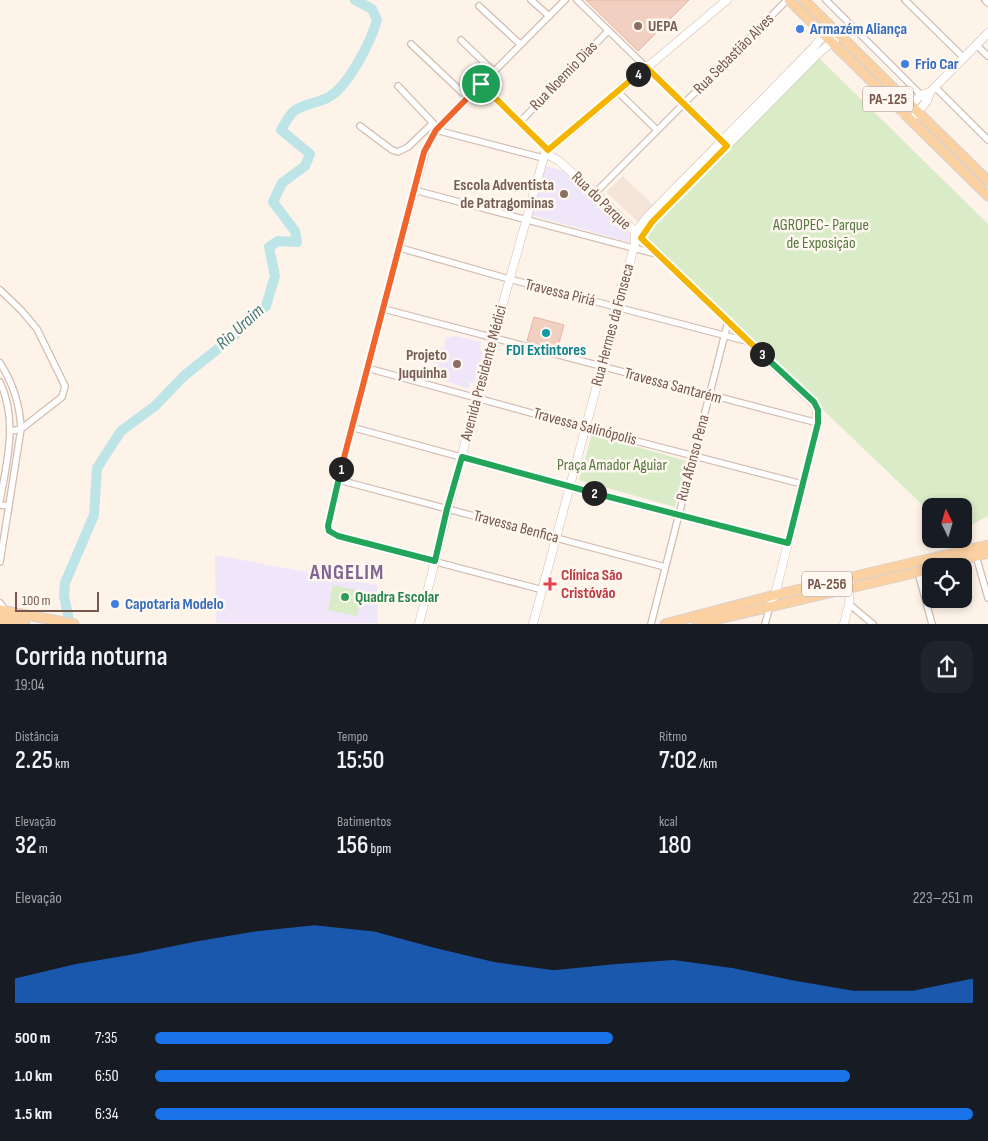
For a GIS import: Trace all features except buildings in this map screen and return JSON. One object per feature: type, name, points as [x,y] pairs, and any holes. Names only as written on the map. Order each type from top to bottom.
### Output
[{"type":"main road","name":"PA-125","points":[[788,0],[987,194]]},
{"type":"main road","name":"PA-125","points":[[804,0],[988,181]]},
{"type":"main road","points":[[943,152],[950,145]]},
{"type":"main road","name":"PA-256","points":[[698,624],[770,606],[988,545]]},
{"type":"main road","points":[[969,558],[988,553]]},
{"type":"main road","name":"PA-256","points":[[665,624],[775,595],[922,571]]},
{"type":"main road","points":[[2,613],[74,624]]},
{"type":"main road","points":[[2,613],[25,624]]},
{"type":"street","points":[[531,0],[549,16]]},
{"type":"street","points":[[543,590],[338,536],[329,531],[328,526],[351,427],[384,309],[424,152],[436,130],[565,0]]},
{"type":"street","points":[[577,0],[724,144]]},
{"type":"street","points":[[545,154],[617,91],[727,0]]},
{"type":"street","name":"Rua Sebastião Alves","points":[[595,193],[788,0]]},
{"type":"street","points":[[826,0],[927,101]]},
{"type":"street","points":[[905,0],[964,58]]},
{"type":"street","points":[[985,0],[988,3]]},
{"type":"street","points":[[479,6],[520,44]]},
{"type":"street","points":[[636,241],[832,27]]},
{"type":"street","name":"Rua Noemio Dias","points":[[521,121],[608,31]]},
{"type":"street","points":[[910,120],[927,101],[932,90],[988,33]]},
{"type":"street","points":[[724,144],[840,35]]},
{"type":"street","points":[[461,40],[494,71]]},
{"type":"street","points":[[411,44],[468,98]]},
{"type":"street","points":[[976,45],[988,56]]},
{"type":"street","points":[[481,84],[521,121],[545,154]]},
{"type":"street","points":[[398,86],[433,123],[436,130]]},
{"type":"street","points":[[902,113],[920,95],[932,90]]},
{"type":"street","points":[[932,90],[988,140]]},
{"type":"street","points":[[617,91],[658,130]]},
{"type":"street","points":[[360,126],[392,150],[398,152],[408,146],[433,123]]},
{"type":"street","points":[[436,130],[545,154]]},
{"type":"street","name":"Rua do Parque","points":[[545,154],[559,161],[595,193],[636,241],[656,254],[814,402],[818,410],[818,423]]},
{"type":"street","name":"Avenida Presidente Médici","points":[[418,624],[492,338],[545,154]]},
{"type":"street","points":[[414,190],[525,219],[636,241],[656,254]]},
{"type":"street","name":"Rua Hermes da Fonseca","points":[[533,624],[636,241]]},
{"type":"street","name":"Travessa Piriá","points":[[400,248],[509,279],[750,342]]},
{"type":"street","points":[[0,290],[22,310],[37,329],[65,386],[62,397],[21,429],[11,431]]},
{"type":"street","name":"Travessa Santarém","points":[[384,309],[818,423]]},
{"type":"street","name":"Rua Afonso Pena","points":[[652,624],[665,566],[728,322]]},
{"type":"street","points":[[0,363],[14,390],[20,413],[21,429],[0,562]]},
{"type":"street","name":"Travessa Salinópolis","points":[[368,368],[477,396],[586,428],[802,484]]},
{"type":"street","points":[[0,382],[10,413],[11,431],[0,501]]},
{"type":"street","points":[[765,624],[775,595],[818,423]]},
{"type":"street","points":[[351,427],[570,487],[788,543]]},
{"type":"street","name":"Travessa Benfica","points":[[339,480],[665,566]]},
{"type":"street","points":[[0,505],[9,506]]},
{"type":"street","points":[[976,556],[988,598]]},
{"type":"street","points":[[918,572],[932,624]]},
{"type":"street","points":[[844,624],[849,604],[850,583]]},
{"type":"street","points":[[0,603],[2,613]]},
{"type":"street","points":[[849,604],[873,624]]},
{"type":"shaded area","name":"Escola Adventista de Patragominas","points":[[546,166],[568,172],[632,236],[629,242],[531,215]]},
{"type":"shaded area","points":[[623,176],[654,206],[638,222],[606,192]]},
{"type":"shaded area","name":"Projeto Juquinha","points":[[456,336],[481,342],[479,350],[483,352],[475,383],[470,382],[468,389],[438,378],[440,365],[430,362],[434,347],[444,348],[446,338]]},
{"type":"shaded area","points":[[215,555],[377,585],[378,623],[216,623]]},
{"type":"green space","name":"AGROPEC- Parque de Exposição","points":[[818,57],[988,224],[988,516],[972,525],[972,498],[922,498],[922,504],[643,238],[644,234]]},
{"type":"green space","name":"Praça Amador Aguiar","points":[[592,434],[686,461],[675,507],[579,480]]},
{"type":"green space","name":"Quadra Escolar","points":[[333,585],[362,591],[357,616],[328,610]]},
{"type":"waterway","name":"Rio Uraim","points":[[70,624],[64,596],[65,583],[94,515],[97,468],[121,431],[155,406],[185,375],[234,336],[266,306],[275,276],[269,247],[278,241],[297,242],[295,231],[273,202],[282,183],[305,166],[310,154],[281,130],[294,111],[335,93],[358,63],[370,40],[377,20],[372,9],[355,0]]},
{"type":"place","name":"UEPA","points":[[638,26]]},
{"type":"place","name":"Armazém Aliança","points":[[800,29]]},
{"type":"place","name":"Frio Car","points":[[905,64]]},
{"type":"place","name":"Escola Adventista de Patragominas","points":[[564,194]]},
{"type":"place","name":"FDI Extintores","points":[[546,333]]},
{"type":"place","name":"Projeto Juquinha","points":[[457,364]]},
{"type":"place","name":"Clínica São Cristóvão","points":[[550,584]]},
{"type":"place","name":"Quadra Escolar","points":[[345,597]]},
{"type":"place","name":"Capotaria Modelo","points":[[115,604]]},
{"type":"district","name":"ANGELIM","points":[[347,572]]},
{"type":"route","points":[[646,67],[727,146],[648,226],[641,238],[814,402],[818,410],[818,423],[788,543],[462,457],[435,561],[338,536],[329,531],[328,526],[351,427],[384,309],[424,152],[436,130],[481,84],[521,121],[548,150],[646,67]]}]
